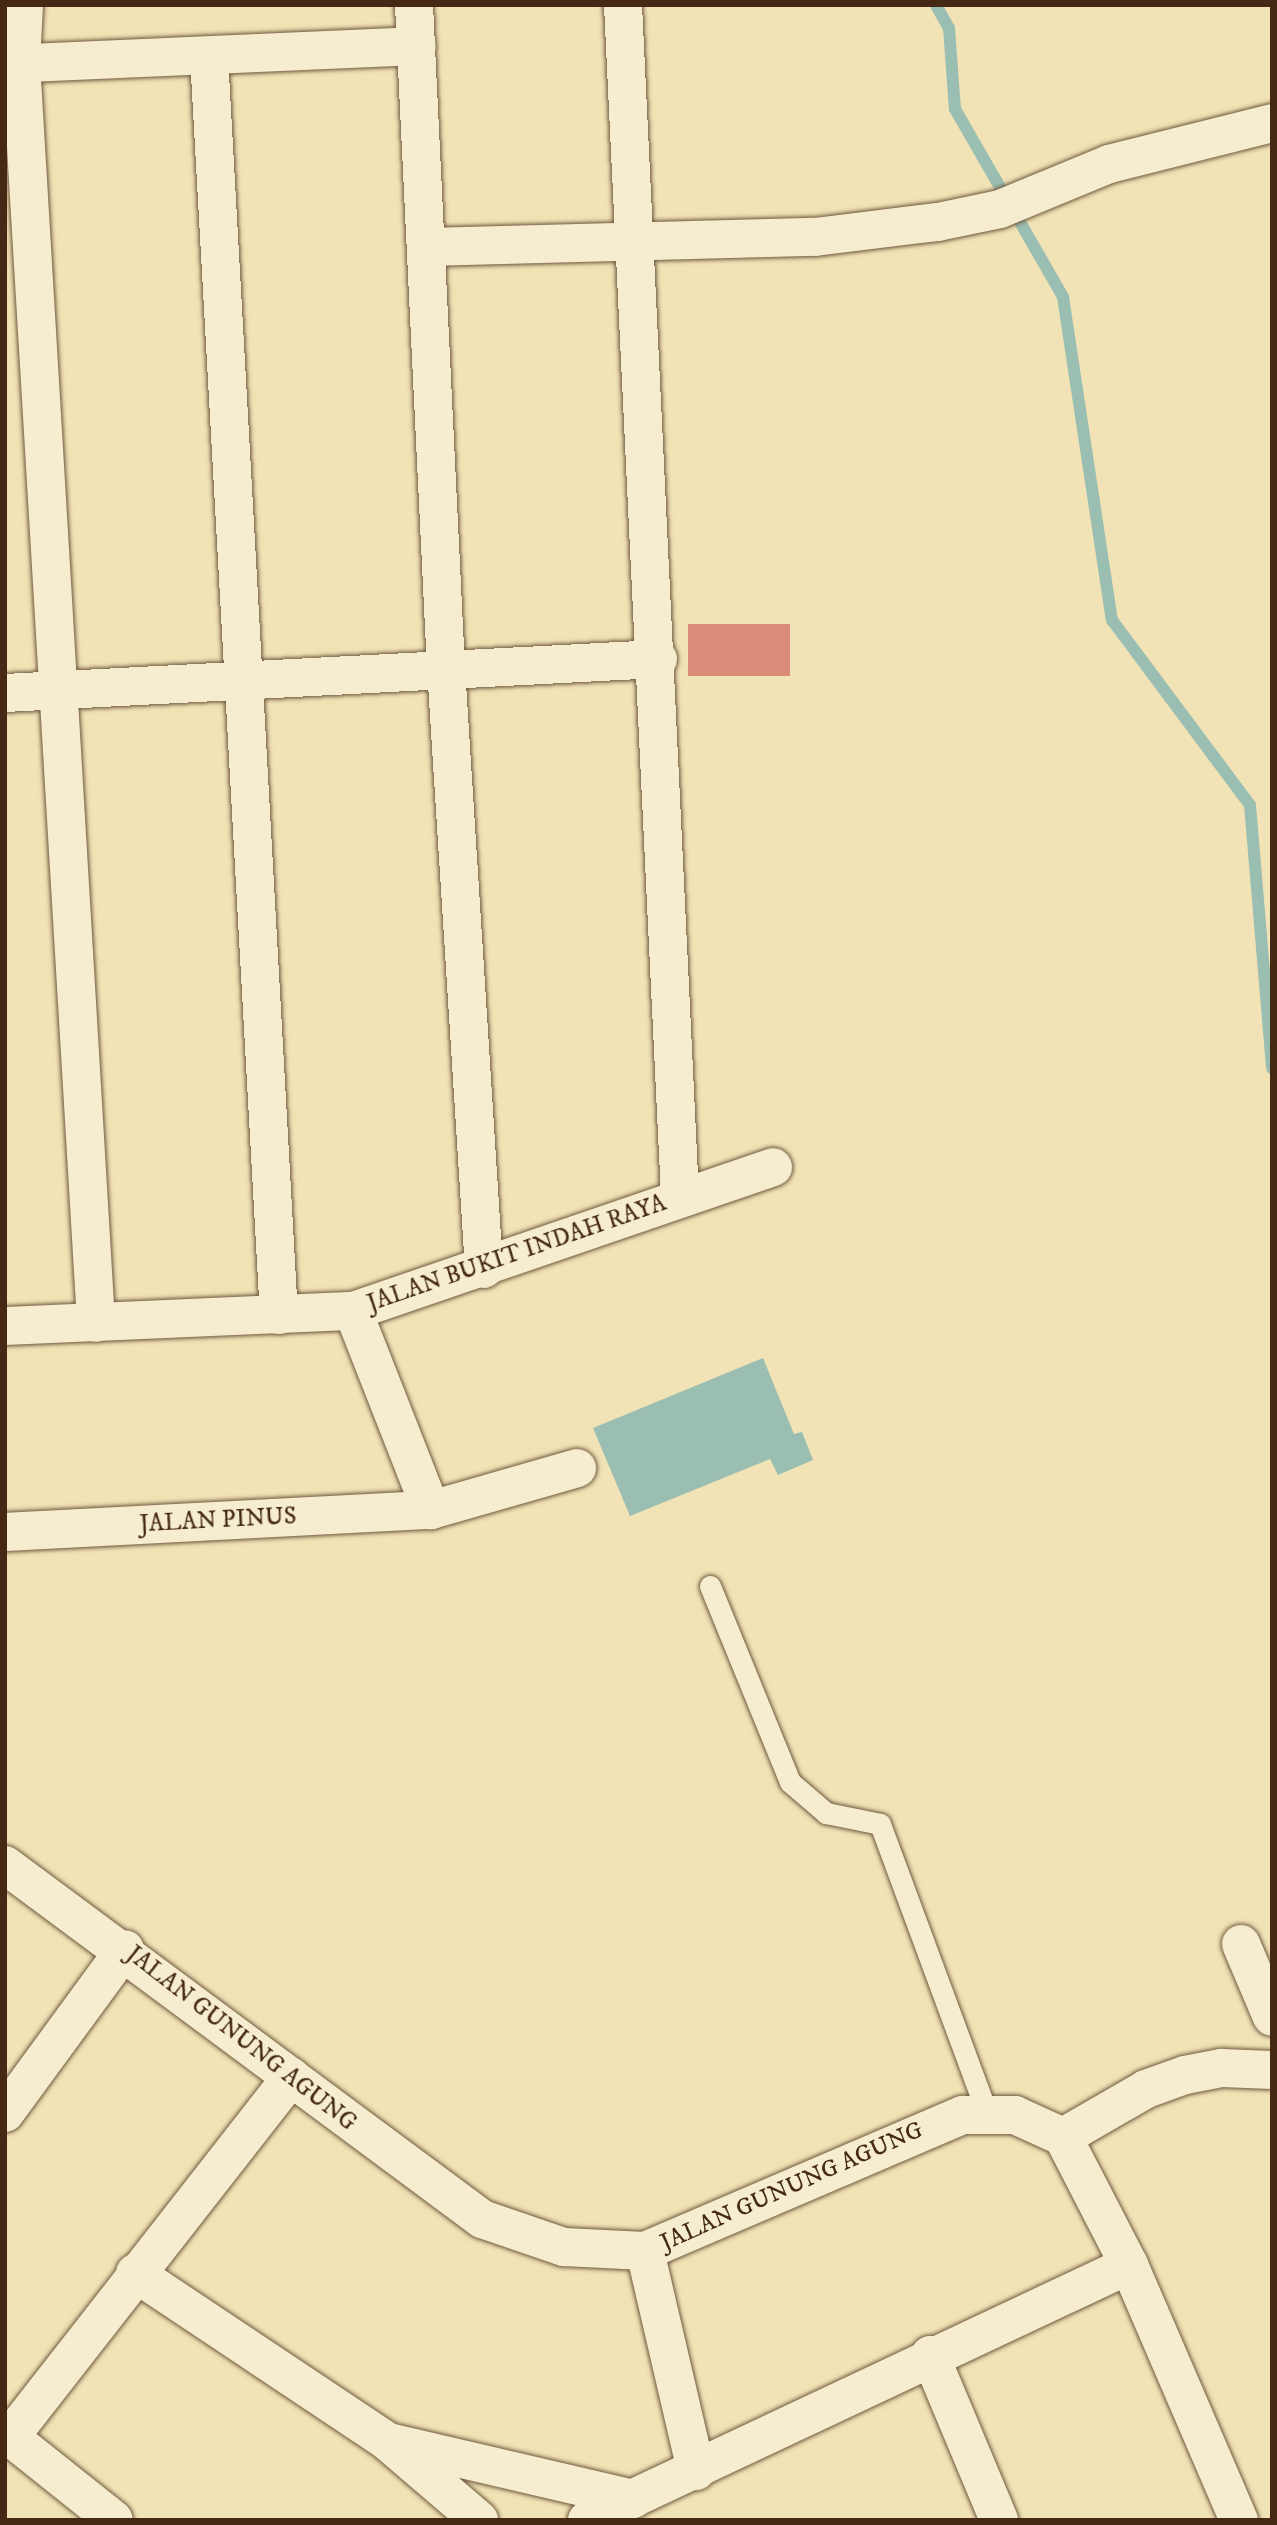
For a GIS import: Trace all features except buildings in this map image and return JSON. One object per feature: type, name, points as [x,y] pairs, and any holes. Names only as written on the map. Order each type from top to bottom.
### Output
[{"type":"street","points":[[24,5],[13,63],[57,690],[96,1324]]},
{"type":"street","points":[[414,5],[446,668],[484,1269]]},
{"type":"street","points":[[623,5],[658,659],[681,1198]]},
{"type":"street","points":[[13,63],[417,46]]},
{"type":"street","points":[[209,56],[279,1315]]},
{"type":"street","points":[[427,247],[815,237],[1015,203],[1109,164],[1272,123]]},
{"type":"street","points":[[5,692],[658,659]]},
{"type":"street","name":"JALAN BUKIT INDAH RAYA","points":[[5,1326],[353,1311],[484,1269],[773,1167]]},
{"type":"street","points":[[353,1311],[431,1510]]},
{"type":"street","name":"JALAN PINUS","points":[[5,1532],[431,1510],[577,1468]]},
{"type":"street","name":"JALAN GUNUNG AGUNG","points":[[5,1865],[125,1949],[482,2219],[564,2247],[645,2252],[929,2126],[986,2110],[1015,2115],[1063,2137]]},
{"type":"street","points":[[1241,1944],[1272,2017]]},
{"type":"street","points":[[5,2113],[125,1949]]},
{"type":"street","points":[[1239,2520],[1129,2265],[1063,2137],[1146,2089],[1185,2075],[1222,2067],[1272,2070]]},
{"type":"street","points":[[114,2520],[8,2435],[291,2077]]},
{"type":"street","points":[[645,2252],[696,2471]]},
{"type":"street","points":[[586,2520],[696,2471],[930,2355],[1129,2265]]},
{"type":"street","points":[[135,2273],[388,2442],[479,2520]]},
{"type":"street","points":[[930,2355],[999,2520]]},
{"type":"street","points":[[388,2442],[634,2499]]},
{"type":"lane","points":[[710,1586],[790,1782],[825,1813],[880,1824],[986,2110]]},
{"type":"water","points":[[763,1358],[794,1434],[802,1432],[813,1460],[778,1475],[770,1459],[630,1516],[593,1428]]},
{"type":"waterway","points":[[936,5],[949,28],[955,109],[1063,297],[1112,620],[1250,805],[1272,1068]]}]
